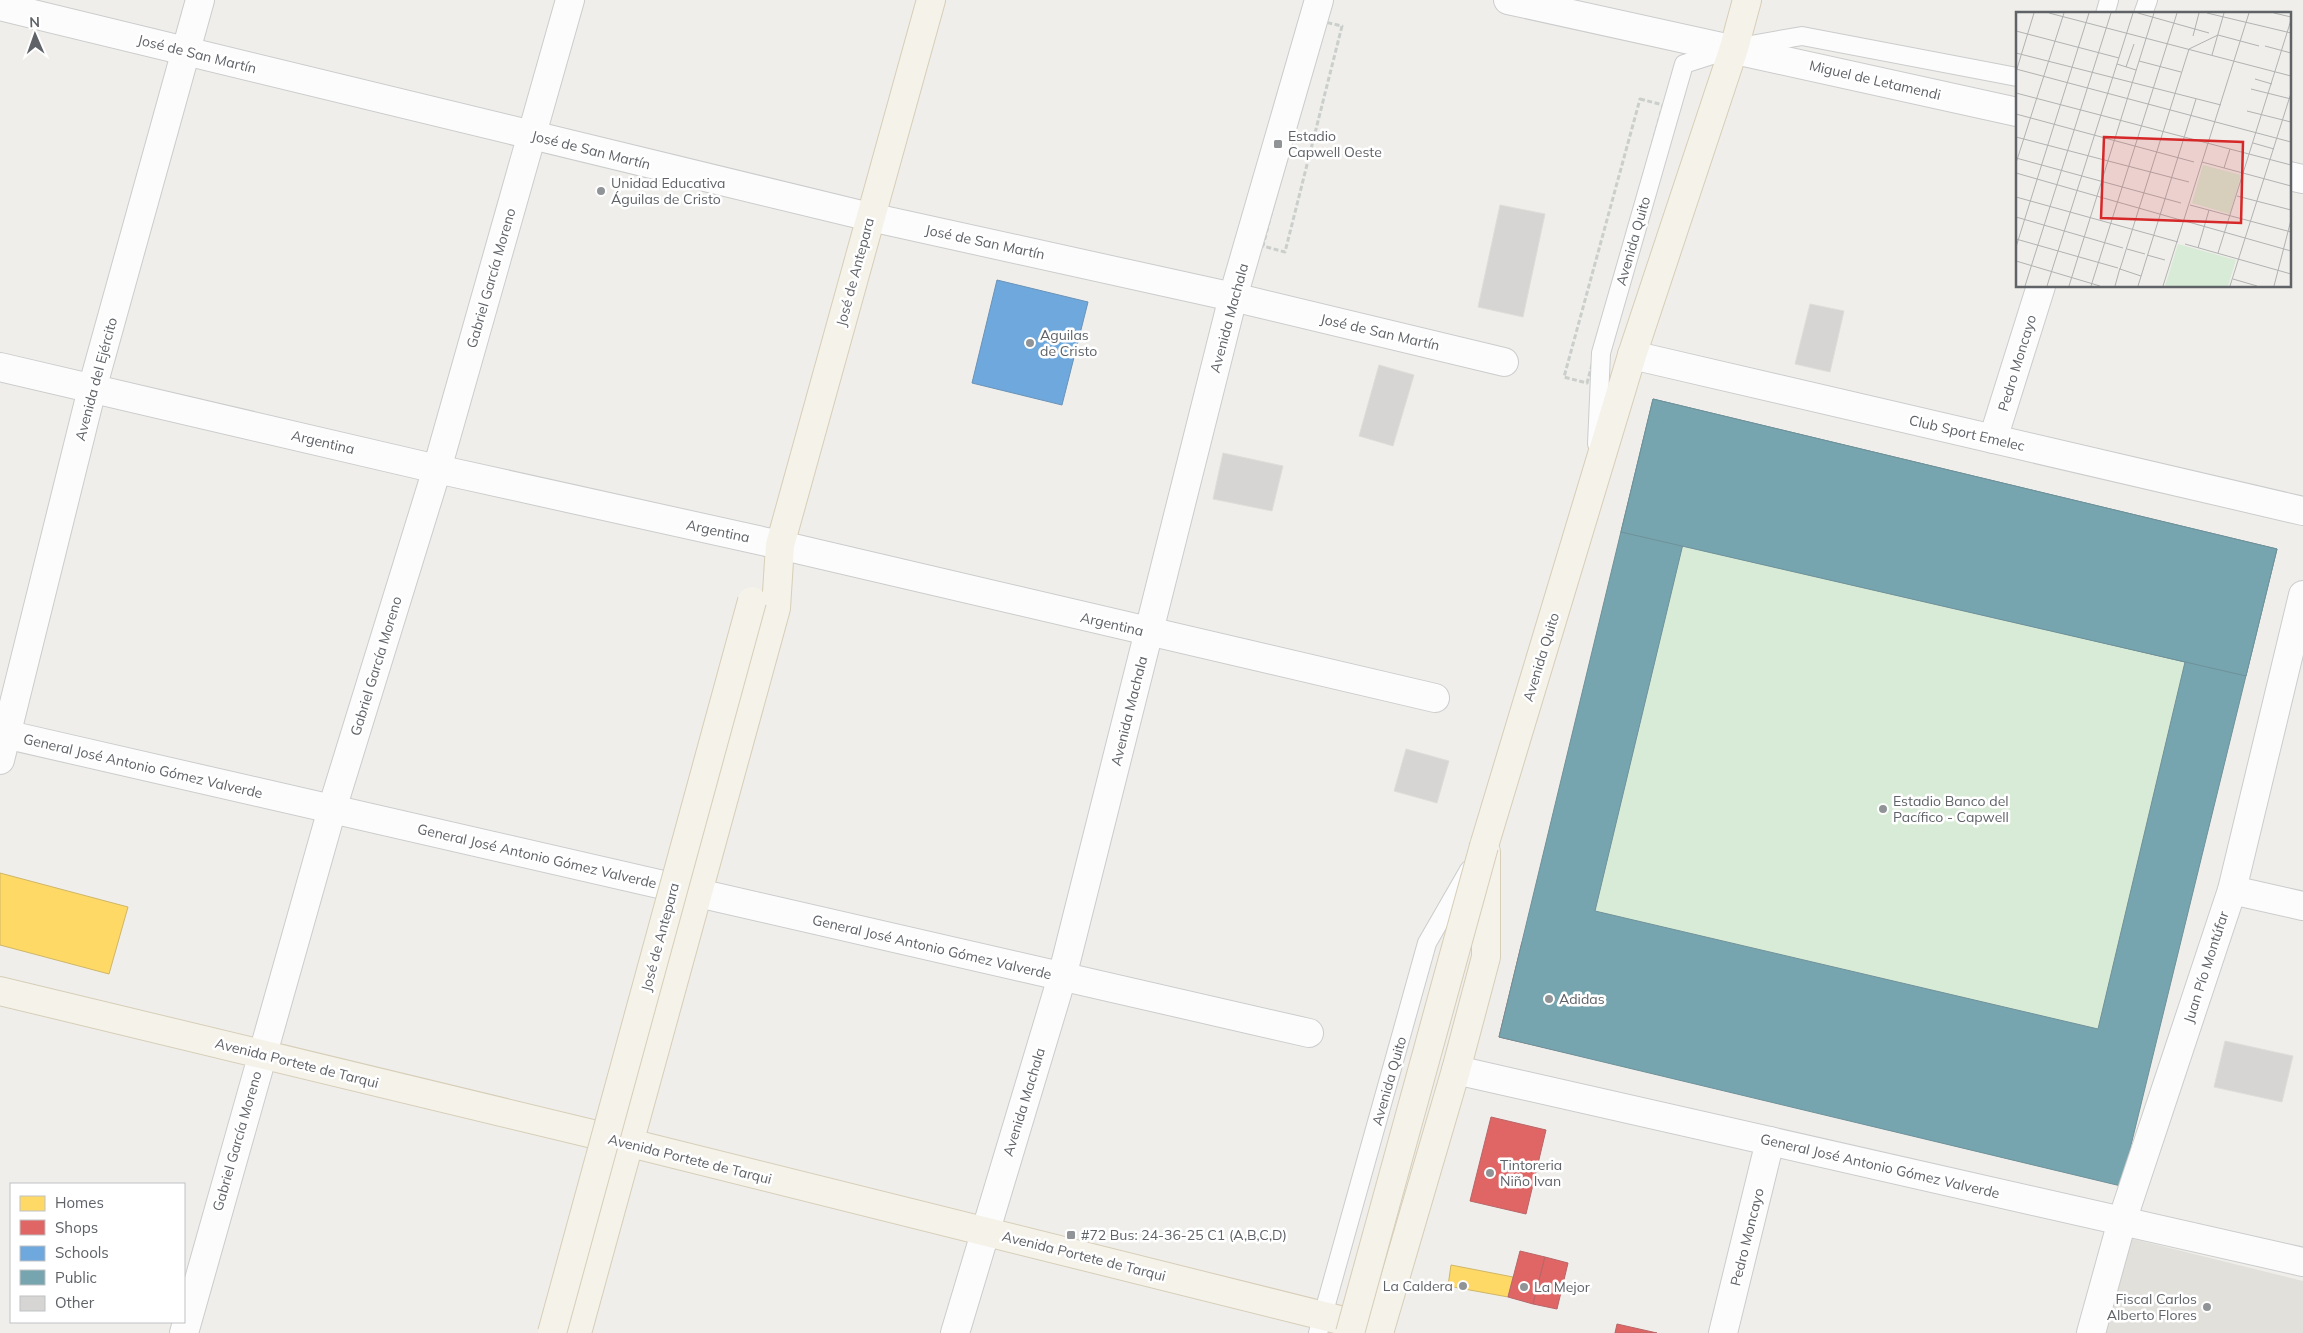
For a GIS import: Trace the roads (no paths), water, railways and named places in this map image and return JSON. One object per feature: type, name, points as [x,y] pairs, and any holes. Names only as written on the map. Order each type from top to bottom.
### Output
[{"type":"main road","name":"José de Antepara","points":[[552,1333],[752,601],[780,545],[931,0]]},
{"type":"main road","name":"Avenida Quito","points":[[1350,1333],[1485,843],[1632,355],[1734,48],[1747,0]]},
{"type":"main road","name":"José de Antepara","points":[[577,1333],[776,608],[780,545]]},
{"type":"main road","name":"Avenida Quito","points":[[1380,1332],[1456,1070],[1486,957],[1485,843]]},
{"type":"main road","name":"Avenida Portete de Tarqui","points":[[0,991],[985,1231],[1320,1324],[1380,1332]]},
{"type":"street","name":"Avenida del Ejército","points":[[2,743],[92,388],[200,0]]},
{"type":"street","name":"Gabriel García Moreno","points":[[184,1333],[332,809],[437,469],[570,0]]},
{"type":"street","name":"Avenida Machala","points":[[955,1333],[1062,976],[1233,297],[1319,0]]},
{"type":"street","name":"Miguel de Letamendi","points":[[1508,0],[1734,48],[2016,112]]},
{"type":"street","name":"José de San Martín","points":[[0,6],[870,217],[1233,297],[1504,362]]},
{"type":"street","points":[[2290,176],[2303,179]]},
{"type":"street","name":"Pedro Moncayo","points":[[1993,439],[2039,288]]},
{"type":"street","name":"Club Sport Emelec","points":[[1632,355],[2303,511]]},
{"type":"street","name":"Argentina","points":[[0,367],[437,469],[780,545],[1435,698]]},
{"type":"street","name":"Juan Pío Montúfar","points":[[2091,1333],[2122,1221],[2232,890],[2303,595]]},
{"type":"street","name":"General José Antonio Gómez Valverde","points":[[2,743],[332,809],[1309,1033]]},
{"type":"street","points":[[2232,890],[2303,906]]},
{"type":"street","name":"General José Antonio Gómez Valverde","points":[[1456,1070],[2303,1262]]},
{"type":"street","name":"Pedro Moncayo","points":[[1723,1333],[1770,1141]]},
{"type":"lane","points":[[2144,12],[2148,0]]},
{"type":"lane","name":"Miguel de Letamendi","points":[[1734,48],[1802,36],[2016,77]]},
{"type":"lane","name":"Avenida Quito","points":[[1596,474],[1601,353],[1684,64],[1734,48]]},
{"type":"lane","name":"Avenida Quito","points":[[1320,1324],[1428,943],[1485,843]]},
{"type":"place","name":"Estadio Capwell Oeste","points":[[1278,144]]},
{"type":"place","name":"Unidad Educativa Águilas de Cristo","points":[[601,191]]},
{"type":"place","name":"Aguilas de Cristo","points":[[1030,343]]},
{"type":"place","name":"Estadio Banco del Pacífico - Capwell","points":[[1883,809]]},
{"type":"place","name":"Adidas","points":[[1549,999]]},
{"type":"place","name":"Tintoreria Niño Ivan","points":[[1490,1173]]},
{"type":"place","name":"#72 Bus: 24-36-25 C1 (A,B,C,D)","points":[[1071,1235]]},
{"type":"place","name":"La Caldera","points":[[1463,1286]]},
{"type":"place","name":"La Mejor","points":[[1524,1287]]},
{"type":"place","name":"Fiscal Carlos Alberto Flores","points":[[2207,1307]]}]
